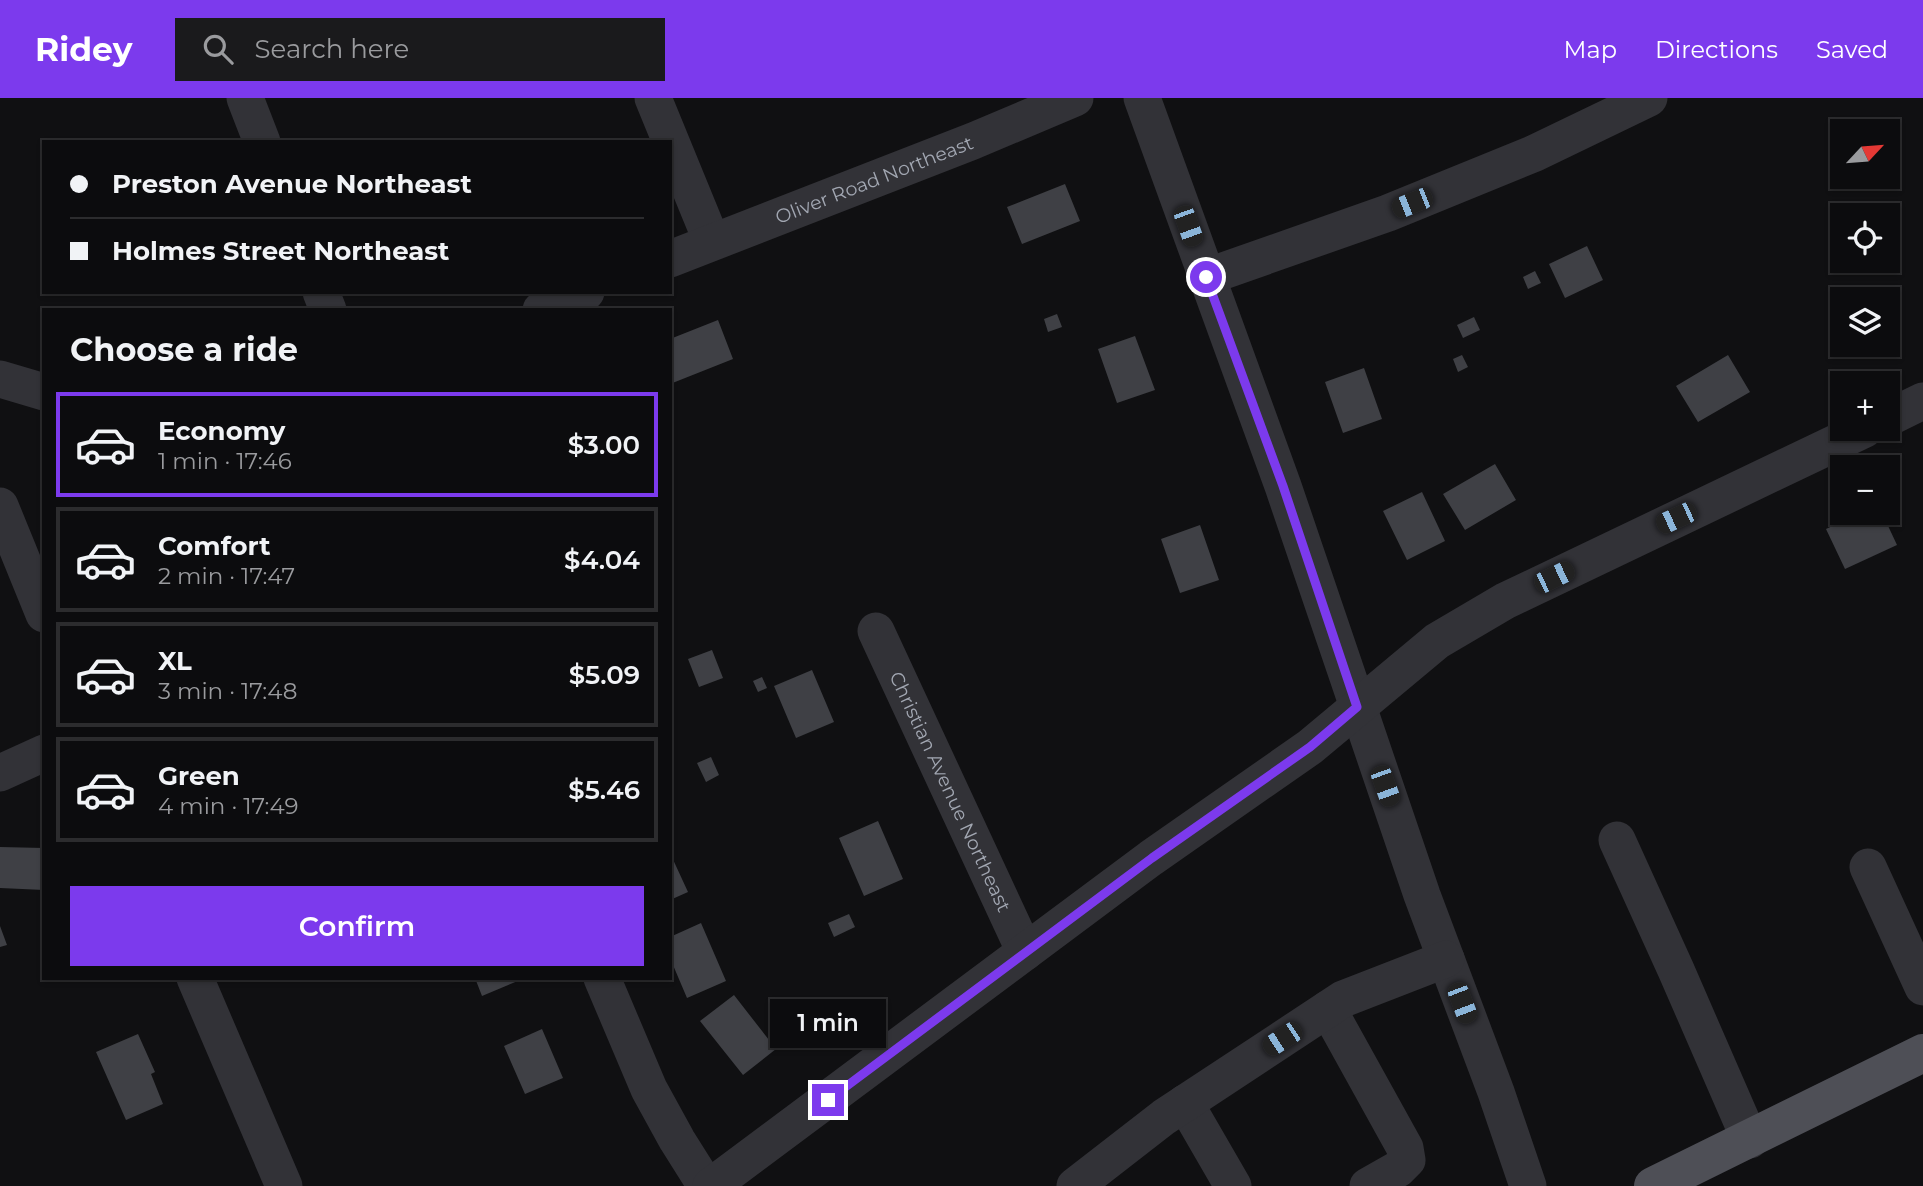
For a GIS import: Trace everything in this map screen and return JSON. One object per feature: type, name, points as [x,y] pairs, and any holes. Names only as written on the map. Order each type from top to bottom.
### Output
[{"type":"main road","points":[[1653,1186],[1923,1053]]},
{"type":"street","points":[[245,98],[261,140]]},
{"type":"street","points":[[653,98],[670,140]]},
{"type":"street","name":"Oliver Road Northeast","points":[[672,258],[973,141],[1075,98]]},
{"type":"street","points":[[1142,98],[1283,486],[1357,707],[1528,1186]]},
{"type":"street","points":[[1206,277],[1388,213],[1535,152],[1649,98]]},
{"type":"street","points":[[672,144],[712,242]]},
{"type":"street","points":[[546,308],[581,294]]},
{"type":"street","points":[[0,379],[42,391]]},
{"type":"street","points":[[1900,412],[1923,401]]},
{"type":"street","points":[[603,980],[649,1089],[677,1140],[709,1186],[1162,850],[1310,747],[1437,641],[1505,601],[1840,441]]},
{"type":"street","points":[[0,506],[42,609]]},
{"type":"street","name":"Christian Avenue Northeast","points":[[876,631],[1025,952]]},
{"type":"street","points":[[0,773],[42,754]]},
{"type":"street","points":[[1617,840],[1750,1140]]},
{"type":"street","points":[[1868,867],[1923,987]]},
{"type":"street","points":[[1074,1186],[1185,1103],[1343,999],[1446,959]]},
{"type":"street","points":[[196,980],[284,1186]]},
{"type":"street","points":[[1328,1009],[1405,1148],[1407,1160],[1398,1169],[1368,1186]]},
{"type":"street","points":[[1185,1103],[1233,1186]]},
{"type":"building","points":[[1065,184],[1080,221],[1022,244],[1007,207]]},
{"type":"building","points":[[1587,246],[1603,280],[1565,298],[1549,264]]},
{"type":"building","points":[[1535,271],[1541,283],[1528,289],[1523,277]]},
{"type":"building","points":[[1057,314],[1062,327],[1048,332],[1044,319]]},
{"type":"building","points":[[1474,317],[1480,330],[1463,338],[1457,325]]},
{"type":"building","points":[[718,320],[733,359],[672,383],[672,338]]},
{"type":"building","points":[[1135,336],[1155,390],[1117,403],[1098,349]]},
{"type":"building","points":[[1462,355],[1468,367],[1458,372],[1453,359]]},
{"type":"building","points":[[1728,355],[1750,392],[1698,422],[1676,386]]},
{"type":"building","points":[[1364,368],[1382,419],[1343,433],[1325,382]]},
{"type":"building","points":[[1495,464],[1516,500],[1465,530],[1443,494]]},
{"type":"building","points":[[1422,492],[1445,541],[1407,560],[1383,511]]},
{"type":"building","points":[[1200,525],[1219,580],[1180,593],[1161,539]]},
{"type":"building","points":[[1834,525],[1888,525],[1897,545],[1845,569],[1826,529]]},
{"type":"building","points":[[712,650],[723,678],[699,687],[688,659]]},
{"type":"building","points":[[812,670],[834,722],[796,738],[774,686]]},
{"type":"building","points":[[762,677],[767,688],[758,692],[753,681]]},
{"type":"building","points":[[711,757],[719,775],[706,782],[697,763]]},
{"type":"building","points":[[878,821],[903,879],[864,896],[839,838]]},
{"type":"building","points":[[0,847],[42,848],[42,890],[0,888]]},
{"type":"building","points":[[672,857],[688,892],[672,899]]},
{"type":"building","points":[[849,914],[855,927],[834,937],[828,923]]},
{"type":"building","points":[[701,923],[726,981],[687,998],[672,963],[672,936]]},
{"type":"building","points":[[0,926],[7,945],[0,947]]},
{"type":"building","points":[[476,980],[520,980],[482,996]]},
{"type":"building","points":[[734,995],[776,1049],[743,1075],[700,1021]]},
{"type":"building","points":[[542,1029],[563,1078],[525,1094],[504,1046]]},
{"type":"building","points":[[138,1034],[155,1072],[151,1074],[163,1104],[126,1120],[96,1052]]},
{"type":"route","points":[[828,1100],[1152,858],[1310,747],[1357,707],[1283,486],[1206,277]]}]
